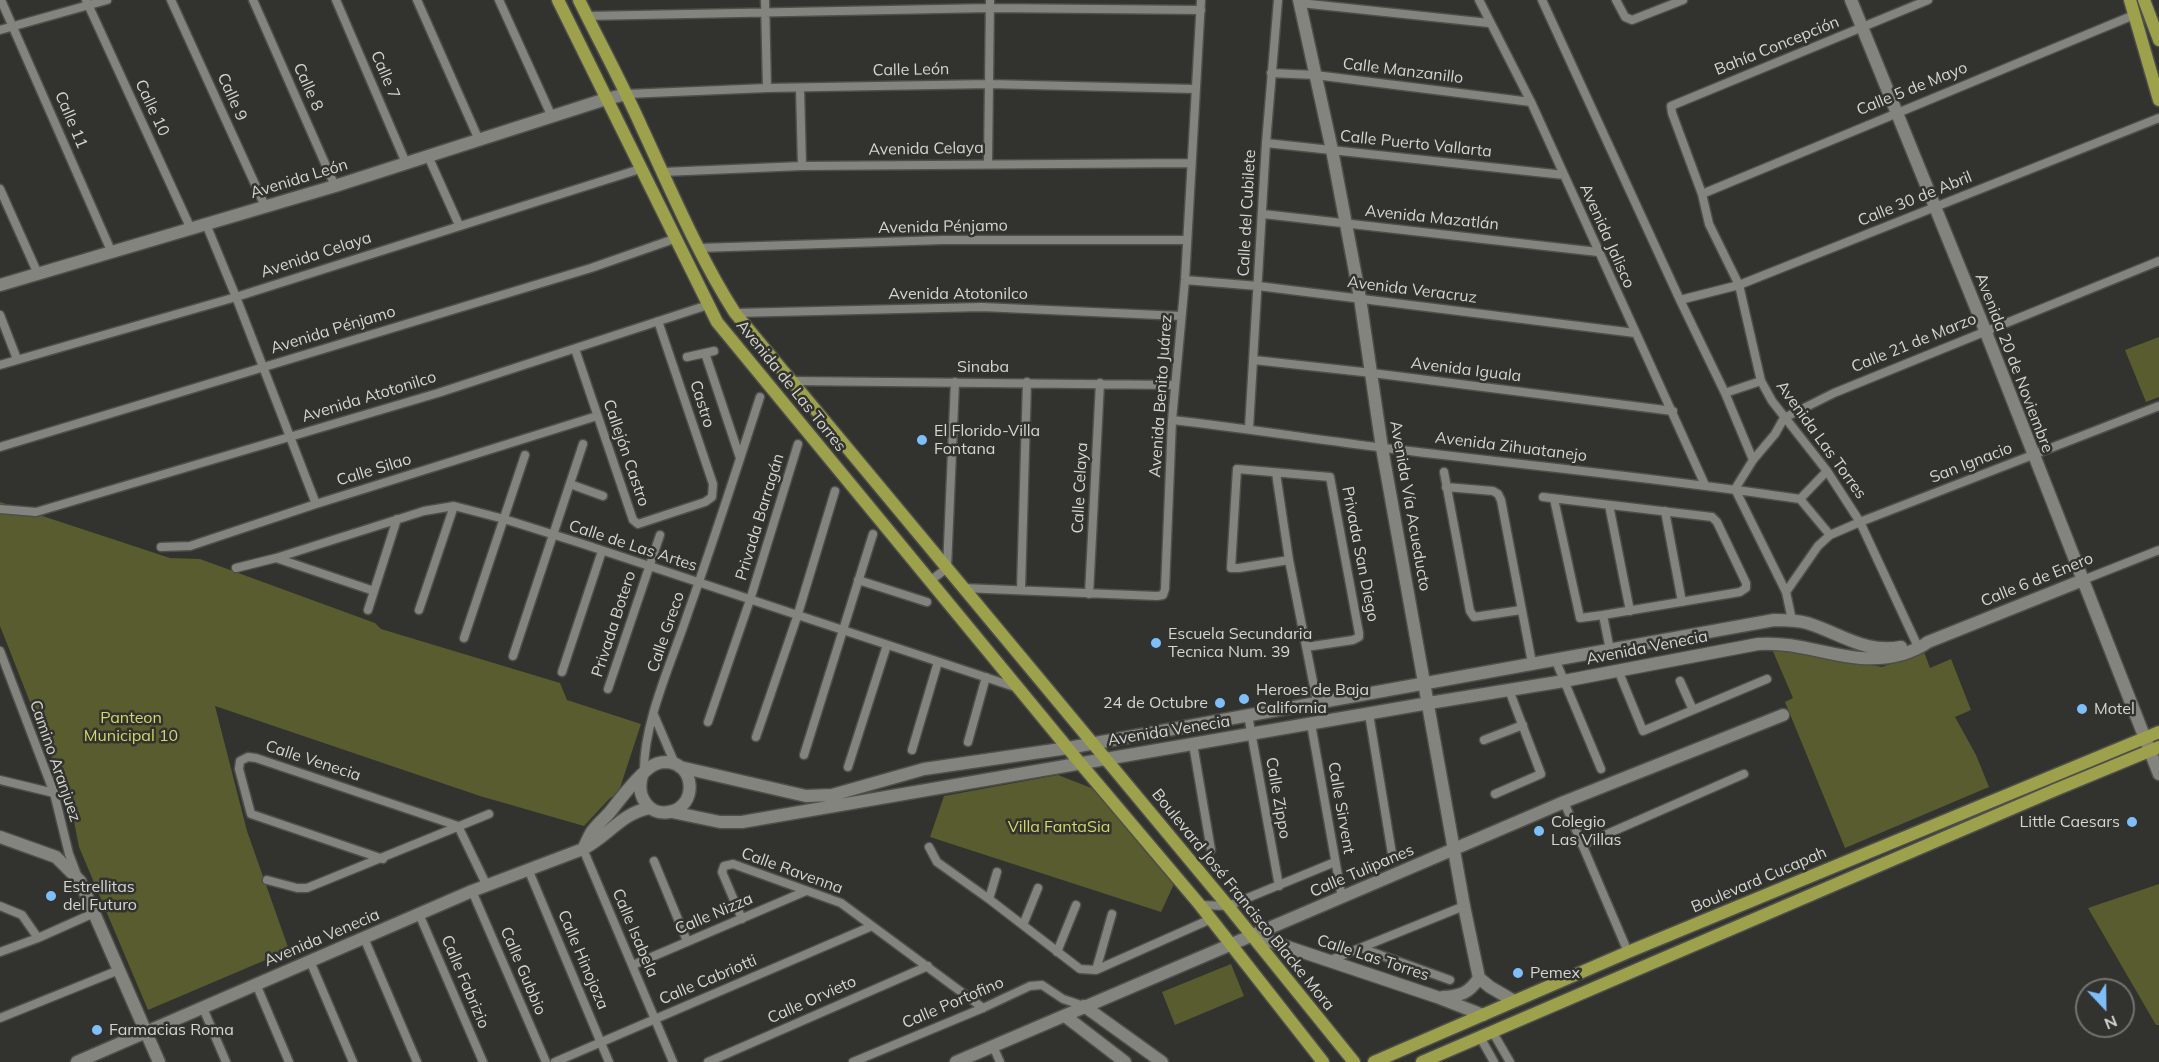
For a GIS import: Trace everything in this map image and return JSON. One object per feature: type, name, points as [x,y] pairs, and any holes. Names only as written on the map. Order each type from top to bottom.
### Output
[{"type":"main road","name":"Avenida de Las Torres","points":[[558,0],[674,239],[717,322],[1080,763]]},
{"type":"main road","name":"Avenida de Las Torres","points":[[579,0],[627,94],[699,248],[735,313],[1092,743]]},
{"type":"main road","name":"Avenida 20 de Noviembre","points":[[1851,0],[1985,330],[2083,580],[2154,733],[2159,774]]},
{"type":"main road","points":[[2130,0],[2159,100]]},
{"type":"main road","points":[[2144,0],[2159,40]]},
{"type":"main road","points":[[2150,0],[2156,12],[2159,31]]},
{"type":"main road","name":"Avenida Vía Acueducto","points":[[1299,2],[1332,150],[1360,298],[1382,448],[1479,978]]},
{"type":"main road","name":"Avenida León","points":[[0,285],[335,186],[627,94]]},
{"type":"main road","name":"Calle 6 de Enero","points":[[1921,645],[2083,580]]},
{"type":"main road","name":"Avenida Venecia","points":[[677,766],[806,796],[819,796],[844,793],[924,769],[1068,748],[1774,620],[1792,620],[1833,633],[1851,642],[1875,648],[1890,649],[1921,645]]},
{"type":"main road","points":[[1829,654],[1835,644],[1833,633]]},
{"type":"main road","name":"Avenida Venecia","points":[[672,812],[720,822],[742,822],[1564,681],[1758,644],[1782,644],[1872,660],[1921,645]]},
{"type":"main road","name":"Calle Tulipanes","points":[[956,1062],[1564,802],[1783,715]]},
{"type":"main road","name":"Boulevard Cucapah","points":[[1374,1062],[1514,1000],[2154,733]]},
{"type":"main road","name":"Boulevard José Francisco Blacke Mora","points":[[1092,743],[1354,1062]]},
{"type":"main road","name":"Boulevard Cucapah","points":[[1422,1062],[2055,789],[2155,749]]},
{"type":"main road","points":[[583,849],[591,833],[651,766],[660,763],[677,766],[689,780],[690,792],[686,802],[672,812],[660,812],[650,808],[641,795],[640,784],[643,775]]},
{"type":"main road","points":[[1080,763],[1200,905],[1323,1062]]},
{"type":"main road","name":"Avenida Venecia","points":[[81,1061],[472,891],[583,849],[598,842],[634,811],[650,808]]},
{"type":"main road","points":[[0,837],[56,857],[80,881],[159,1062]]},
{"type":"main road","name":"Calle Las Torres","points":[[1252,935],[1437,997],[1483,1015]]},
{"type":"main road","points":[[1437,997],[1462,995],[1474,986],[1479,978],[1514,1000]]},
{"type":"main road","points":[[1084,1006],[1162,1062]]},
{"type":"main road","points":[[1065,1016],[1125,1062]]},
{"type":"street","name":"Calle 11","points":[[2,0],[112,253]]},
{"type":"street","points":[[0,30],[88,2],[107,0]]},
{"type":"street","name":"Calle 9","points":[[171,0],[265,206]]},
{"type":"street","name":"Calle 8","points":[[253,0],[335,186]]},
{"type":"street","name":"Calle 7","points":[[336,0],[406,163]]},
{"type":"street","points":[[417,0],[479,140]]},
{"type":"street","points":[[499,0],[552,117]]},
{"type":"street","points":[[765,0],[767,88]]},
{"type":"street","name":"Avenida Benito Juárez","points":[[963,588],[1157,597],[1163,595],[1174,385],[1185,280],[1201,0]]},
{"type":"street","name":"Calle del Cubilete","points":[[1249,428],[1266,142],[1278,0]]},
{"type":"street","name":"Avenida Jalisco","points":[[1479,0],[1531,102],[1705,485]]},
{"type":"street","points":[[1542,0],[1725,393],[1753,460]]},
{"type":"street","points":[[1616,0],[1628,19],[1636,19],[1683,0]]},
{"type":"street","name":"Bahía Concepción","points":[[1671,106],[1928,0]]},
{"type":"street","name":"Calle 10","points":[[88,2],[191,229]]},
{"type":"street","points":[[1299,2],[1489,22]]},
{"type":"street","points":[[587,16],[990,4],[1201,10]]},
{"type":"street","points":[[988,163],[990,4]]},
{"type":"street","name":"Calle 5 de Mayo","points":[[1702,194],[2134,15]]},
{"type":"street","name":"Calle Manzanillo","points":[[1271,73],[1315,75],[1531,102]]},
{"type":"street","name":"Calle León","points":[[627,94],[767,88],[989,84],[1195,89]]},
{"type":"street","points":[[800,88],[802,166]]},
{"type":"street","name":"Avenida Las Torres","points":[[1671,106],[1702,194],[1709,224],[1739,285],[1761,381],[1772,401],[1827,471],[1860,522],[1921,645]]},
{"type":"street","name":"Calle 30 de Abril","points":[[1680,300],[1739,285],[2159,118]]},
{"type":"street","name":"Calle Puerto Vallarta","points":[[1266,142],[1564,175]]},
{"type":"street","points":[[428,156],[459,225]]},
{"type":"street","name":"Avenida Celaya","points":[[663,172],[802,166],[1190,163]]},
{"type":"street","name":"Avenida Celaya","points":[[0,364],[236,297],[640,169]]},
{"type":"street","points":[[0,189],[38,274]]},
{"type":"street","name":"Avenida Mazatlán","points":[[1263,214],[1598,252]]},
{"type":"street","points":[[206,224],[316,504]]},
{"type":"street","name":"Avenida Pénjamo","points":[[0,447],[591,268],[674,239]]},
{"type":"street","name":"Avenida Pénjamo","points":[[699,248],[944,240],[1187,240]]},
{"type":"street","name":"Calle 21 de Marzo","points":[[1784,418],[1834,393],[2159,261]]},
{"type":"street","name":"Avenida Veracruz","points":[[1185,280],[1360,298],[1635,333]]},
{"type":"street","name":"Avenida Atotonilco","points":[[0,509],[36,512],[438,393],[708,305]]},
{"type":"street","name":"Avenida Atotonilco","points":[[735,313],[982,307],[1181,316]]},
{"type":"street","points":[[0,315],[17,359]]},
{"type":"street","name":"Castro","points":[[658,321],[713,484],[712,497]]},
{"type":"street","name":"Callejón Castro","points":[[575,348],[635,523],[638,524],[705,502],[712,497]]},
{"type":"street","points":[[687,357],[710,352],[740,458]]},
{"type":"street","name":"Avenida Iguala","points":[[1254,360],[1673,411]]},
{"type":"street","name":"Sinaba","points":[[792,381],[1174,385]]},
{"type":"street","points":[[1725,393],[1761,381]]},
{"type":"street","points":[[930,581],[947,568],[955,382]]},
{"type":"street","points":[[1021,589],[1027,382]]},
{"type":"street","name":"Calle Celaya","points":[[1089,594],[1100,383]]},
{"type":"street","name":"Calle Greco","points":[[643,775],[645,750],[654,713],[760,397]]},
{"type":"street","name":"San Ignacio","points":[[1830,535],[2159,406]]},
{"type":"street","name":"Calle Silao","points":[[161,547],[190,546],[597,416]]},
{"type":"street","points":[[1784,418],[1735,489],[1786,592],[1792,620]]},
{"type":"street","name":"Avenida Zihuatanejo","points":[[1172,420],[1249,428],[1382,448],[1705,485],[1800,499]]},
{"type":"street","points":[[513,656],[583,444]]},
{"type":"street","name":"Privada Barragán","points":[[708,722],[750,600],[798,444]]},
{"type":"street","points":[[464,638],[525,455]]},
{"type":"street","name":"Privada San Diego","points":[[1289,560],[1231,568],[1236,469],[1330,477],[1359,637],[1353,640],[1306,647]]},
{"type":"street","points":[[1786,592],[1818,546],[1830,535],[1800,499],[1827,471]]},
{"type":"street","points":[[1444,472],[1470,611],[1474,617],[1481,617],[1521,610]]},
{"type":"street","points":[[1276,473],[1289,560],[1317,702]]},
{"type":"street","points":[[570,484],[603,496]]},
{"type":"street","points":[[1446,487],[1493,491],[1501,500],[1532,663]]},
{"type":"street","points":[[756,737],[798,616],[835,490]]},
{"type":"street","points":[[1543,497],[1715,519],[1746,583],[1746,588],[1740,592],[1583,618],[1578,615],[1554,499]]},
{"type":"street","points":[[1609,505],[1630,611]]},
{"type":"street","points":[[419,610],[454,506]]},
{"type":"street","name":"Calle de Las Artes","points":[[236,568],[276,558],[397,519],[440,507],[454,506],[504,519],[1018,688]]},
{"type":"street","points":[[1665,511],[1682,602]]},
{"type":"street","points":[[368,610],[397,519]]},
{"type":"street","points":[[804,755],[873,534]]},
{"type":"street","name":"Privada Botero","points":[[608,689],[660,535]]},
{"type":"street","name":"Calle 6 de Enero","points":[[2083,580],[2159,549]]},
{"type":"street","points":[[562,672],[602,551]]},
{"type":"street","points":[[276,558],[374,591]]},
{"type":"street","points":[[858,580],[927,602]]},
{"type":"street","points":[[1603,615],[1610,650]]},
{"type":"street","points":[[848,767],[887,645]]},
{"type":"street","name":"Camino Aranjuez","points":[[0,651],[54,793],[69,854],[80,881]]},
{"type":"street","points":[[1554,659],[1600,769]]},
{"type":"street","points":[[912,750],[938,662]]},
{"type":"street","points":[[1618,670],[1643,731],[1767,679]]},
{"type":"street","points":[[968,742],[986,677]]},
{"type":"street","points":[[1680,681],[1692,710]]},
{"type":"street","points":[[1495,794],[1541,774],[1509,690]]},
{"type":"street","points":[[654,713],[677,766]]},
{"type":"street","points":[[1368,714],[1393,860]]},
{"type":"street","name":"Calle Zippo","points":[[1248,715],[1278,886]]},
{"type":"street","name":"Calle Sirvent","points":[[1311,724],[1342,898]]},
{"type":"street","points":[[1484,740],[1523,725]]},
{"type":"street","points":[[1193,744],[1211,850]]},
{"type":"street","name":"Calle Venecia","points":[[383,858],[251,814],[238,769],[240,761],[248,757],[256,758],[458,826]]},
{"type":"street","points":[[1582,845],[1744,774]]},
{"type":"street","points":[[0,780],[54,793]]},
{"type":"street","points":[[1564,802],[1628,952]]},
{"type":"street","points":[[267,880],[297,888],[308,888],[489,814]]},
{"type":"street","points":[[458,826],[486,886]]},
{"type":"street","points":[[929,847],[937,862],[1080,969],[1096,970],[1211,919]]},
{"type":"street","name":"Calle Isabela","points":[[583,849],[674,1062]]},
{"type":"street","points":[[654,861],[687,941]]},
{"type":"street","points":[[1200,905],[1228,906],[1335,862]]},
{"type":"street","name":"Calle Ravenna","points":[[742,920],[722,872],[724,866],[733,864],[841,903],[983,1008]]},
{"type":"street","name":"Calle Hinojoza","points":[[528,870],[609,1062]]},
{"type":"street","points":[[989,899],[997,872]]},
{"type":"street","points":[[1023,925],[1038,888]]},
{"type":"street","name":"Calle Gubbio","points":[[472,891],[546,1062]]},
{"type":"street","name":"Calle Nizza","points":[[633,965],[806,891]]},
{"type":"street","points":[[1057,952],[1076,905]]},
{"type":"street","points":[[0,906],[22,915],[38,938]]},
{"type":"street","points":[[1328,961],[1464,906]]},
{"type":"street","points":[[0,952],[94,913]]},
{"type":"street","name":"Calle Fabrizio","points":[[420,914],[483,1062]]},
{"type":"street","points":[[1096,970],[1112,914]]},
{"type":"street","name":"Calle Cabriotti","points":[[555,1062],[872,926]]},
{"type":"street","points":[[364,938],[417,1062]]},
{"type":"street","name":"Calle Las Torres","points":[[1361,948],[1450,980]]},
{"type":"street","points":[[310,961],[353,1062]]},
{"type":"street","name":"Calle Orvieto","points":[[708,1062],[928,966]]},
{"type":"street","points":[[0,1018],[119,970]]},
{"type":"street","points":[[256,984],[290,1062]]},
{"type":"street","name":"Calle Portofino","points":[[853,1062],[1036,984],[1042,985],[1063,999],[1084,1006]]},
{"type":"street","points":[[1063,999],[1065,1016]]},
{"type":"street","points":[[203,1008],[226,1062]]},
{"type":"street","points":[[1492,1031],[1510,1062]]},
{"type":"street","points":[[1480,1037],[1494,1061],[1505,1053]]},
{"type":"street","points":[[993,1046],[1000,1062]]},
{"type":"green space","points":[[2159,337],[2159,397],[2146,402],[2125,350]]},
{"type":"green space","name":"Panteon Municipal 10","points":[[0,502],[170,558],[200,559],[375,623],[381,629],[560,683],[567,700],[641,724],[618,794],[610,798],[584,826],[480,796],[215,706],[247,831],[289,950],[148,1010],[79,847],[71,806],[0,626]]},
{"type":"green space","points":[[1772,649],[1882,667],[1924,652],[1930,668],[1951,659],[1971,710],[1955,717],[1976,755],[1989,787],[1845,848],[1785,702],[1793,698]]},
{"type":"green space","name":"Villa FantaSia","points":[[1058,775],[1094,789],[1174,884],[1161,912],[930,837],[944,796]]},
{"type":"green space","points":[[2159,884],[2159,1025],[2156,1025],[2135,989],[2135,978],[2129,978],[2088,908]]},
{"type":"green space","points":[[1231,964],[1244,996],[1175,1025],[1162,992]]},
{"type":"place","name":"El Florido-Villa Fontana","points":[[922,440]]},
{"type":"place","name":"Escuela Secundaria Tecnica Num. 39","points":[[1156,643]]},
{"type":"place","name":"Heroes de Baja California","points":[[1244,699]]},
{"type":"place","name":"24 de Octubre","points":[[1220,703]]},
{"type":"place","name":"Motel","points":[[2082,709]]},
{"type":"place","name":"Little Caesars","points":[[2132,822]]},
{"type":"place","name":"Colegio Las Villas","points":[[1539,831]]},
{"type":"place","name":"Estrellitas del Futuro","points":[[51,896]]},
{"type":"place","name":"Pemex","points":[[1518,973]]},
{"type":"place","name":"Farmacias Roma","points":[[97,1030]]}]
